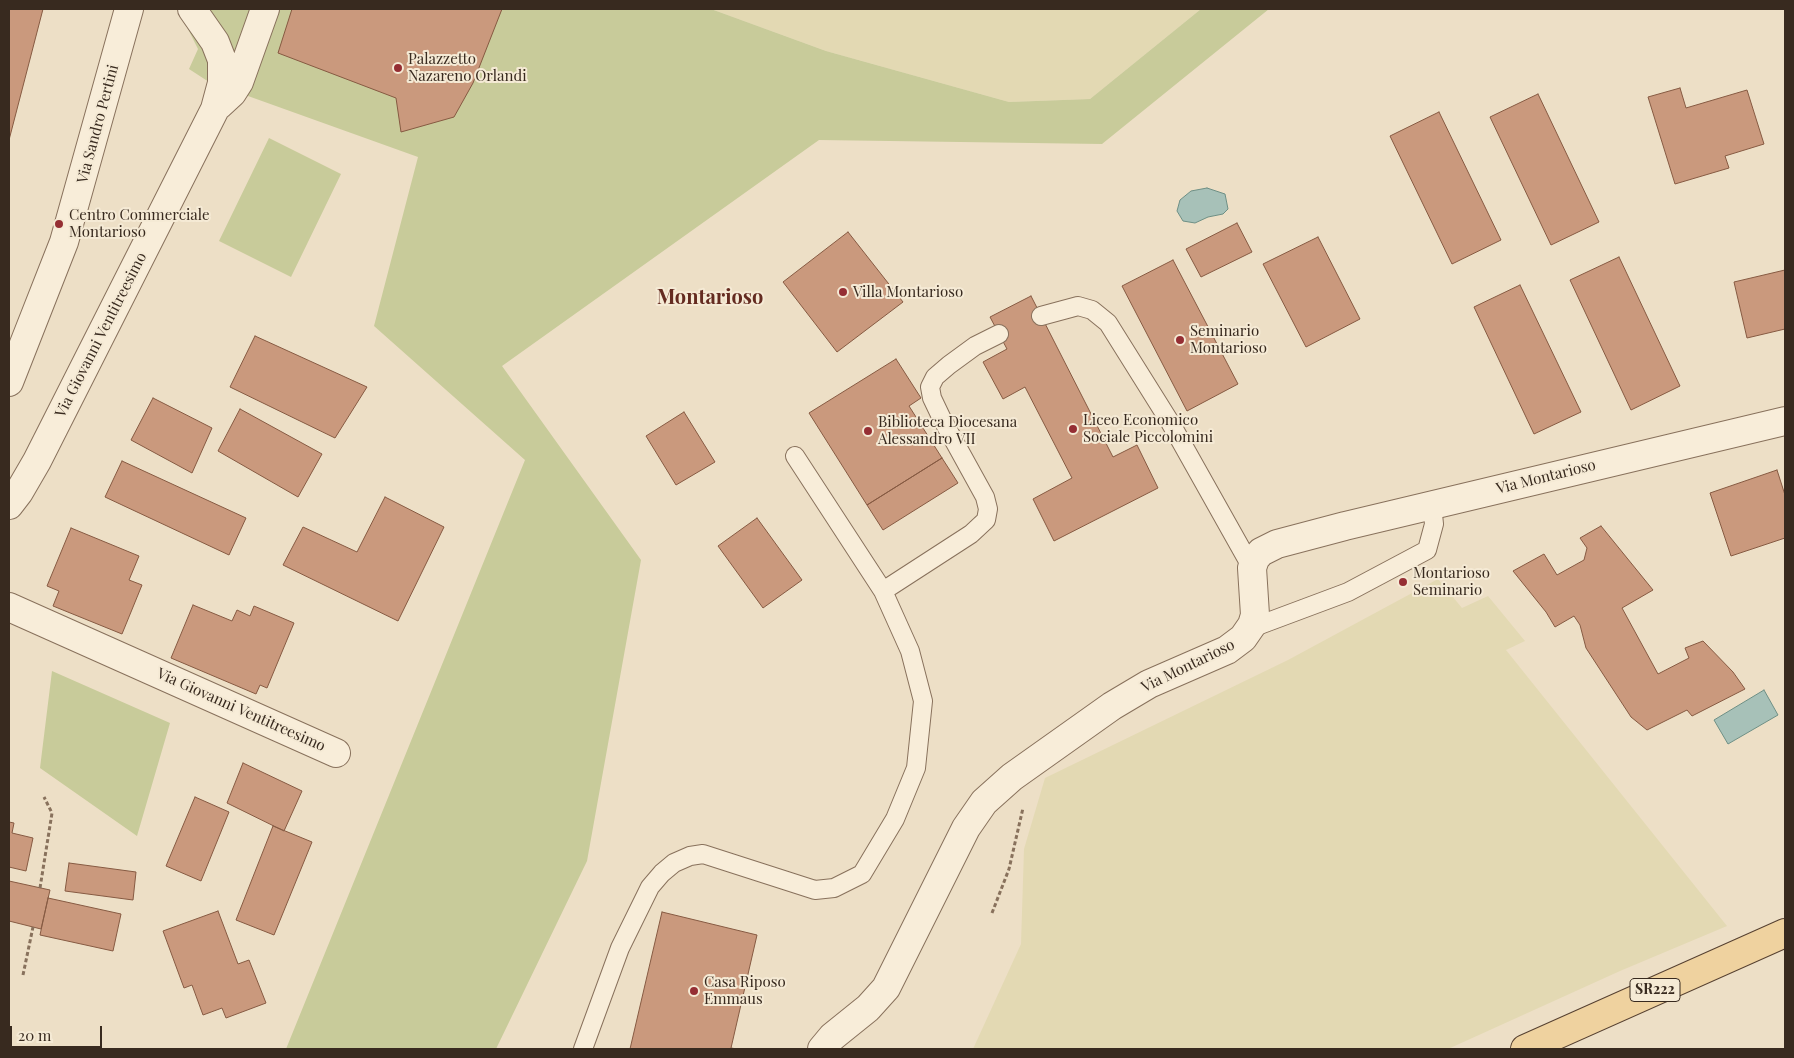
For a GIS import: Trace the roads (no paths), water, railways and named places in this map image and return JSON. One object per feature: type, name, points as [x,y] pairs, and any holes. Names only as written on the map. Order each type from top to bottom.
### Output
[{"type":"main road","name":"SR222","points":[[1526,1049],[1785,933]]},
{"type":"street","name":"Via Sandro Pertini","points":[[9,382],[15,347],[64,242],[129,9]]},
{"type":"street","name":"Via Giovanni Ventitreesimo","points":[[199,19],[231,37],[260,20]]},
{"type":"street","name":"Via Giovanni Ventitreesimo","points":[[9,504],[23,486],[37,461],[216,109],[222,83],[222,60],[219,50],[199,19]]},
{"type":"street","name":"Via Giovanni Ventitreesimo","points":[[216,109],[232,93],[239,82],[260,20]]},
{"type":"street","name":"Via Montarioso","points":[[822,1049],[832,1037],[874,1002],[886,988],[972,816],[998,789],[1085,724],[1131,694],[1166,676],[1227,650],[1238,642],[1249,629],[1256,608],[1252,568],[1255,559],[1261,552],[1276,544],[1432,505],[1785,421]]},
{"type":"street","name":"Via Giovanni Ventitreesimo","points":[[9,607],[336,753]]},
{"type":"lane","points":[[1041,316],[1078,306],[1092,310],[1108,323],[1170,422],[1252,568]]},
{"type":"lane","points":[[883,591],[971,534],[986,520],[988,509],[985,497],[942,419],[932,398],[930,387],[935,377],[949,364],[975,346],[999,334]]},
{"type":"lane","points":[[582,1049],[620,948],[650,887],[674,863],[690,856],[703,854],[816,890],[834,888],[862,874],[895,820],[916,768],[922,702],[910,651],[883,591],[796,456]]},
{"type":"lane","points":[[1249,629],[1348,592],[1427,550],[1434,524],[1432,505]]},
{"type":"water","points":[[1207,188],[1225,194],[1228,209],[1223,214],[1208,217],[1195,223],[1183,221],[1177,211],[1180,200],[1191,191]]},
{"type":"water","points":[[1764,690],[1778,715],[1728,744],[1714,720]]},
{"type":"place","name":"Palazzetto Nazareno Orlandi","points":[[398,68]]},
{"type":"place","name":"Centro Commerciale Montarioso","points":[[59,224]]},
{"type":"place","name":"Villa Montarioso","points":[[843,292]]},
{"type":"place","name":"Seminario Montarioso","points":[[1180,340]]},
{"type":"place","name":"Liceo Economico Sociale Piccolomini","points":[[1073,429]]},
{"type":"place","name":"Biblioteca Diocesana Alessandro VII","points":[[868,431]]},
{"type":"place","name":"Montarioso Seminario","points":[[1403,582]]},
{"type":"place","name":"Casa Riposo Emmaus","points":[[694,991]]},
{"type":"district","name":"Montarioso","points":[[710,298]]}]
